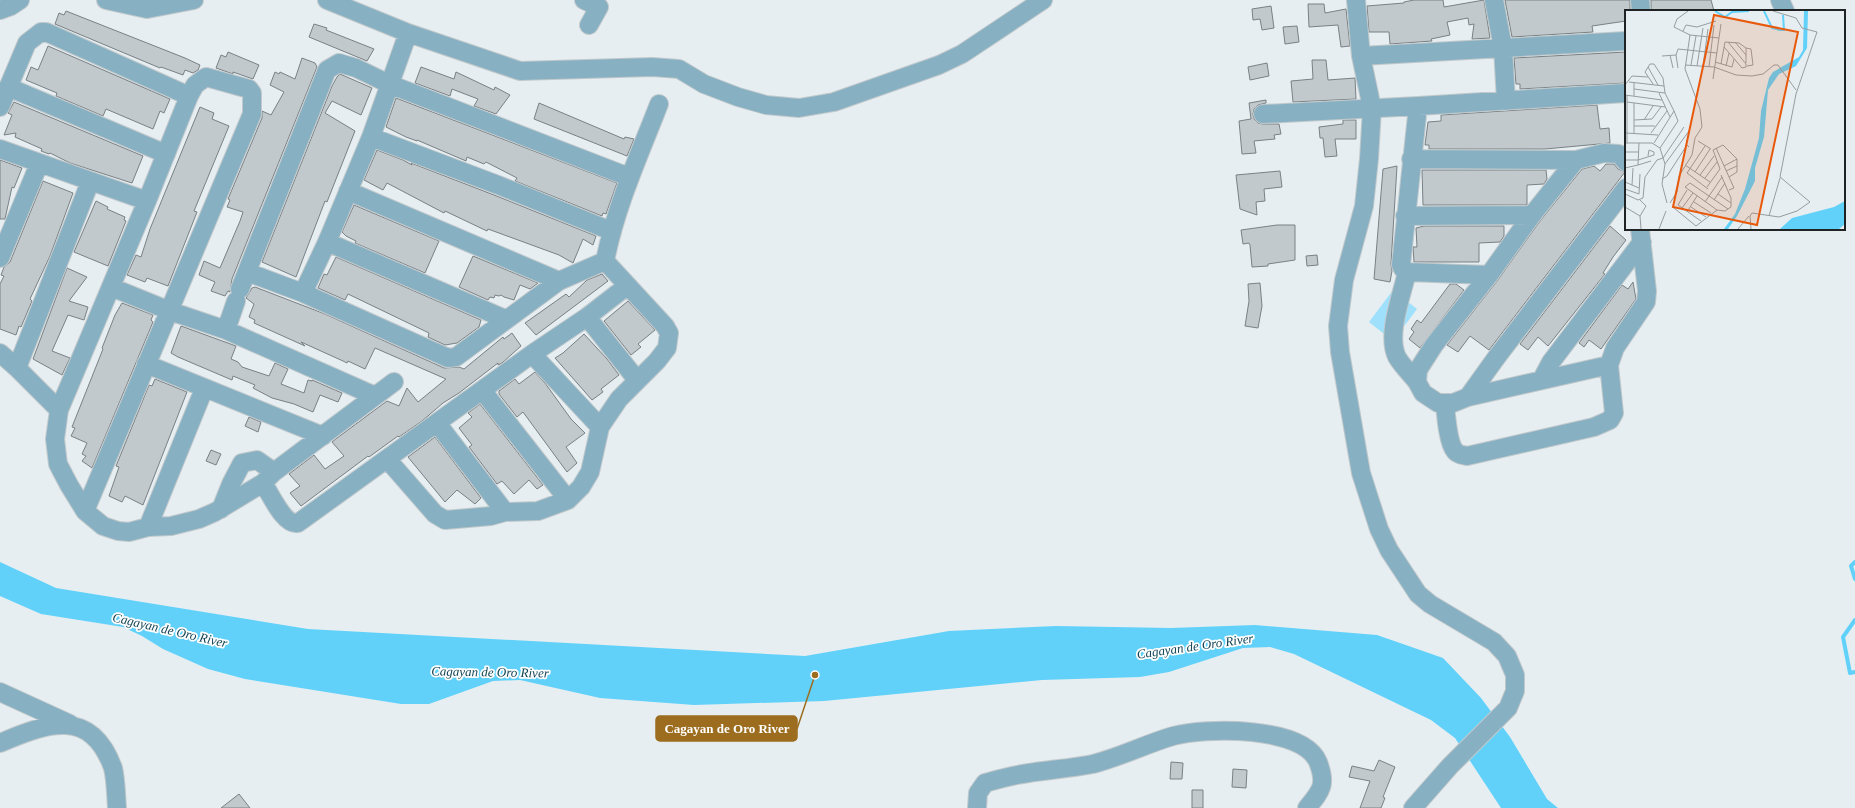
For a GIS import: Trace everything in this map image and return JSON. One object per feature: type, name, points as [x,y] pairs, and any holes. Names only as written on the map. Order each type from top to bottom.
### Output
[{"type":"street","points":[[0,10],[11,6],[20,0]]},
{"type":"street","points":[[106,0],[147,9],[194,0]]},
{"type":"street","points":[[328,0],[408,33],[520,71],[652,67],[679,70],[704,84],[738,97],[766,105],[798,108],[834,102],[939,65],[962,54],[1043,0]]},
{"type":"street","points":[[584,0],[599,7],[589,26]]},
{"type":"street","points":[[1363,0],[1356,0],[1361,56],[1372,108],[1369,159],[1364,206],[1344,280],[1338,326],[1340,352],[1360,473],[1379,529],[1389,550],[1418,594],[1430,604],[1494,642],[1507,656],[1515,675],[1515,691],[1508,708],[1450,766],[1413,808]]},
{"type":"street","points":[[1494,0],[1503,48],[1506,101]]},
{"type":"street","points":[[1640,0],[1642,10]]},
{"type":"street","points":[[1780,0],[1785,10]]},
{"type":"street","points":[[0,107],[26,43],[41,32],[46,32],[190,96]]},
{"type":"street","points":[[303,293],[328,242],[371,137],[408,33]]},
{"type":"street","points":[[1361,56],[1625,41]]},
{"type":"street","points":[[226,330],[238,295],[327,70],[339,63],[356,68],[390,84],[629,177]]},
{"type":"street","points":[[85,511],[252,114],[252,93],[249,89],[206,77],[198,82],[190,96],[59,410],[54,439],[58,464],[68,485],[85,511],[103,526],[118,531],[129,532],[148,527],[172,526],[199,519],[221,509],[268,477],[394,382]]},
{"type":"street","points":[[8,87],[166,154]]},
{"type":"street","points":[[1263,114],[1506,101],[1625,92]]},
{"type":"street","points":[[605,261],[611,231],[629,177],[659,104]]},
{"type":"street","points":[[1418,106],[1405,216],[1401,265],[1403,270],[1407,272],[1489,275]]},
{"type":"street","points":[[371,137],[498,185],[611,231]]},
{"type":"street","points":[[0,149],[147,201]]},
{"type":"street","points":[[1411,159],[1576,160],[1604,153],[1619,154],[1625,161]]},
{"type":"street","points":[[1417,382],[1418,370],[1434,345],[1489,275],[1532,215],[1576,160]]},
{"type":"street","points":[[0,258],[39,164]]},
{"type":"street","points":[[17,368],[90,182]]},
{"type":"street","points":[[1468,397],[1625,189]]},
{"type":"street","points":[[348,191],[559,281]]},
{"type":"street","points":[[1405,216],[1532,215]]},
{"type":"street","points":[[1542,379],[1551,362],[1641,235]]},
{"type":"street","points":[[1445,404],[1450,440],[1454,451],[1460,455],[1467,456],[1594,427],[1610,420],[1614,413],[1609,365],[1615,348],[1646,302],[1647,291],[1641,235]]},
{"type":"street","points":[[328,242],[505,319]]},
{"type":"street","points":[[247,272],[303,293],[448,358],[456,357],[505,319],[559,281],[605,261]]},
{"type":"street","points":[[387,460],[435,514],[445,520],[491,516],[505,512],[538,511],[568,500],[581,486],[590,472],[600,427],[619,400],[667,348],[669,333],[666,326],[605,261]]},
{"type":"street","points":[[1407,272],[1393,334],[1394,350],[1398,359],[1417,382],[1423,393],[1438,403],[1453,403],[1468,397],[1609,365]]},
{"type":"street","points":[[221,509],[231,484],[242,463],[257,460],[268,477],[286,520],[294,523],[310,516],[532,354],[587,317],[627,286]]},
{"type":"street","points":[[111,287],[170,311],[226,330],[375,396]]},
{"type":"street","points":[[587,317],[638,380]]},
{"type":"street","points":[[0,354],[17,368],[59,410]]},
{"type":"street","points":[[532,354],[600,427]]},
{"type":"street","points":[[146,364],[204,389],[323,436]]},
{"type":"street","points":[[148,527],[204,389]]},
{"type":"street","points":[[482,390],[568,500]]},
{"type":"street","points":[[437,423],[505,512]]},
{"type":"street","points":[[0,692],[90,732],[100,742],[113,769],[117,808]]},
{"type":"street","points":[[0,743],[29,731],[70,724]]},
{"type":"street","points":[[977,808],[978,793],[985,783],[1018,775],[1095,763],[1174,736],[1198,732],[1227,731],[1273,735],[1302,745],[1316,758],[1322,774],[1322,790],[1307,808]]},
{"type":"shaded area","points":[[1393,290],[1417,309],[1393,341],[1369,322]]},
{"type":"water","points":[[0,562],[56,588],[308,629],[805,656],[949,631],[1056,626],[1171,628],[1255,625],[1377,635],[1443,658],[1481,698],[1510,737],[1547,799],[1558,808],[1501,808],[1455,738],[1431,720],[1294,654],[1270,647],[1243,648],[1169,672],[1140,677],[1042,680],[824,701],[694,705],[600,698],[520,680],[493,681],[429,704],[401,704],[245,679],[208,669],[163,649],[142,636],[123,627],[41,614],[0,596]]},
{"type":"building","points":[[1414,0],[1443,0],[1444,7],[1484,0],[1490,38],[1472,39],[1474,24],[1469,25],[1468,18],[1447,22],[1450,35],[1431,39],[1432,41],[1390,44],[1389,32],[1369,32],[1367,6],[1404,3]]},
{"type":"building","points":[[1505,0],[1630,0],[1630,10],[1625,10],[1625,21],[1592,26],[1593,32],[1512,37]]},
{"type":"building","points":[[1651,0],[1711,0],[1714,10],[1651,10]]},
{"type":"building","points":[[1308,4],[1324,4],[1325,13],[1346,9],[1350,46],[1341,47],[1338,25],[1309,27]]},
{"type":"building","points":[[1271,6],[1274,28],[1262,30],[1260,19],[1253,20],[1252,9]]},
{"type":"building","points":[[66,11],[185,58],[200,65],[198,70],[193,73],[185,70],[183,75],[161,67],[160,68],[55,24],[59,13],[64,15]]},
{"type":"building","points":[[314,24],[327,28],[326,30],[374,49],[367,61],[309,37]]},
{"type":"building","points":[[1297,26],[1299,42],[1285,44],[1283,27]]},
{"type":"building","points":[[48,46],[170,99],[164,113],[160,111],[153,129],[106,109],[103,116],[56,96],[57,93],[26,80],[31,67],[38,70]]},
{"type":"building","points":[[228,52],[259,65],[253,79],[216,68],[221,55],[226,57]]},
{"type":"building","points":[[1625,52],[1625,83],[1520,89],[1520,84],[1516,84],[1514,58]]},
{"type":"building","points":[[302,58],[315,63],[317,67],[232,279],[230,292],[228,291],[225,296],[211,291],[215,282],[199,275],[204,261],[220,268],[240,221],[243,212],[227,207],[230,200],[228,199],[262,118],[262,111],[271,115],[284,92],[270,85],[275,72],[279,74],[280,72],[295,79]]},
{"type":"building","points":[[1312,60],[1326,60],[1328,80],[1355,78],[1356,99],[1293,102],[1291,81],[1313,79]]},
{"type":"building","points":[[1267,63],[1269,76],[1250,80],[1248,67]]},
{"type":"building","points":[[421,67],[454,79],[456,72],[494,90],[495,87],[510,95],[496,114],[474,106],[478,99],[452,89],[450,96],[415,83]]},
{"type":"building","points":[[340,74],[372,88],[361,115],[332,101],[325,113],[355,131],[327,202],[325,201],[296,277],[262,262],[332,86]]},
{"type":"building","points":[[396,98],[617,183],[606,214],[603,213],[602,216],[515,181],[517,178],[486,162],[484,164],[467,157],[466,161],[417,140],[406,137],[386,127]]},
{"type":"building","points":[[1266,100],[1266,103],[1258,105],[1254,109],[1254,119],[1258,123],[1263,124],[1279,124],[1281,134],[1274,135],[1275,139],[1254,141],[1256,153],[1242,154],[1239,121],[1251,119],[1249,103]]},
{"type":"building","points":[[14,102],[143,156],[132,183],[70,163],[50,153],[41,151],[42,149],[15,137],[16,133],[4,135],[12,115],[8,113]]},
{"type":"building","points":[[539,103],[624,139],[625,137],[634,139],[627,156],[534,119]]},
{"type":"building","points":[[1597,105],[1600,129],[1609,128],[1610,143],[1545,149],[1429,149],[1429,145],[1425,145],[1428,122],[1441,121],[1441,115]]},
{"type":"building","points":[[200,107],[214,113],[212,119],[229,126],[194,211],[197,212],[168,286],[147,278],[145,282],[127,275],[136,255],[141,257],[150,229]]},
{"type":"building","points":[[1343,120],[1356,120],[1356,139],[1335,139],[1337,156],[1325,157],[1323,138],[1320,138],[1319,127],[1343,124]]},
{"type":"building","points":[[377,150],[596,236],[593,245],[583,239],[573,263],[559,255],[488,229],[487,231],[445,211],[444,213],[387,183],[383,190],[364,180]]},
{"type":"building","points":[[0,160],[22,168],[14,188],[12,187],[5,219],[0,219]]},
{"type":"building","points":[[1606,164],[1614,164],[1618,169],[1625,172],[1489,350],[1470,336],[1458,352],[1447,345],[1497,281],[1540,221],[1582,169],[1594,166],[1600,171]]},
{"type":"building","points":[[1397,166],[1391,264],[1392,271],[1390,282],[1374,279],[1383,169]]},
{"type":"building","points":[[1422,170],[1546,170],[1547,179],[1544,184],[1527,185],[1527,205],[1423,205]]},
{"type":"building","points":[[1280,171],[1282,187],[1264,189],[1265,201],[1256,202],[1257,215],[1240,209],[1236,175]]},
{"type":"building","points":[[43,181],[73,193],[50,256],[30,299],[32,301],[16,335],[0,329],[0,284],[4,276],[1,275],[4,267],[10,262]]},
{"type":"building","points":[[96,201],[108,207],[107,209],[125,217],[124,220],[126,221],[108,266],[74,252]]},
{"type":"building","points":[[354,205],[439,241],[425,273],[355,243],[356,241],[346,236],[342,232]]},
{"type":"building","points":[[1277,225],[1295,225],[1295,260],[1268,264],[1268,266],[1252,267],[1250,245],[1249,243],[1243,244],[1241,230]]},
{"type":"building","points":[[1424,226],[1504,226],[1504,236],[1500,242],[1479,243],[1479,262],[1414,262],[1413,247],[1417,247],[1416,228]]},
{"type":"building","points":[[1610,226],[1626,240],[1603,273],[1605,274],[1548,346],[1538,337],[1528,350],[1520,344]]},
{"type":"building","points":[[1317,255],[1318,265],[1307,266],[1306,256]]},
{"type":"building","points":[[473,256],[538,283],[530,289],[520,285],[514,300],[501,295],[495,295],[494,298],[490,297],[488,300],[459,287]]},
{"type":"building","points":[[336,257],[481,320],[479,327],[457,343],[445,345],[428,337],[429,333],[348,294],[345,300],[318,288],[324,274],[327,275]]},
{"type":"building","points":[[67,268],[87,277],[69,301],[88,307],[84,320],[68,315],[52,351],[70,358],[62,375],[33,359]]},
{"type":"building","points":[[602,274],[608,281],[536,335],[525,323],[566,294],[569,297],[587,280]]},
{"type":"building","points":[[1633,282],[1636,299],[1601,349],[1589,340],[1584,347],[1579,343],[1622,285],[1628,289]]},
{"type":"building","points":[[1260,283],[1262,306],[1258,328],[1245,326],[1249,301],[1248,284]]},
{"type":"building","points":[[1450,284],[1456,284],[1464,290],[1420,348],[1409,339],[1414,332],[1411,329],[1417,320],[1421,323]]},
{"type":"building","points":[[255,287],[325,314],[444,368],[459,367],[464,369],[503,337],[504,339],[512,333],[521,346],[502,363],[498,365],[498,363],[459,393],[443,403],[422,421],[369,457],[368,456],[301,506],[290,493],[300,486],[289,474],[314,455],[325,469],[344,456],[332,442],[337,438],[387,401],[399,406],[407,388],[418,402],[446,379],[375,348],[365,369],[348,361],[347,363],[301,342],[305,346],[254,323],[255,320],[249,317],[254,304],[246,298],[252,288]]},
{"type":"building","points":[[628,301],[655,330],[638,344],[641,347],[631,355],[604,321]]},
{"type":"building","points":[[122,303],[153,315],[151,320],[153,322],[92,468],[82,461],[86,456],[82,454],[87,443],[71,436],[75,428],[72,427],[115,315]]},
{"type":"building","points":[[181,326],[236,346],[231,359],[238,362],[242,367],[269,376],[275,363],[288,369],[281,384],[304,393],[308,380],[312,380],[342,393],[338,402],[320,395],[313,412],[294,404],[272,398],[253,388],[255,385],[233,376],[232,380],[178,357],[171,353]]},
{"type":"building","points":[[584,334],[607,359],[619,375],[601,389],[603,392],[592,400],[555,358],[563,353]]},
{"type":"building","points":[[535,372],[545,383],[571,419],[585,433],[566,447],[577,463],[567,472],[523,412],[517,417],[499,394],[499,391],[515,379],[519,384]]},
{"type":"building","points":[[155,379],[187,392],[143,505],[125,496],[122,502],[109,496],[119,467],[116,466],[149,385],[152,386]]},
{"type":"building","points":[[480,404],[543,485],[537,489],[529,480],[514,494],[502,481],[497,484],[469,447],[472,445],[459,428],[472,417],[468,413]]},
{"type":"building","points":[[249,417],[261,422],[258,432],[245,426]]},
{"type":"building","points":[[435,437],[481,498],[475,504],[457,490],[445,502],[408,457]]},
{"type":"building","points":[[211,450],[221,454],[216,465],[206,461]]},
{"type":"building","points":[[1379,760],[1395,767],[1383,797],[1385,798],[1381,808],[1360,808],[1370,781],[1349,777],[1352,766],[1374,771]]},
{"type":"building","points":[[1171,762],[1183,763],[1182,779],[1170,779]]},
{"type":"building","points":[[1233,769],[1247,770],[1246,788],[1232,787]]},
{"type":"building","points":[[1192,790],[1203,790],[1203,808],[1192,808]]},
{"type":"building","points":[[239,794],[250,808],[221,808]]},
{"type":"waterway","points":[[1855,562],[1851,566],[1855,579]]},
{"type":"waterway","points":[[1855,620],[1843,637],[1850,673],[1855,672]]},
{"type":"place","name":"Cagayan de Oro River","points":[[815,675]]}]
